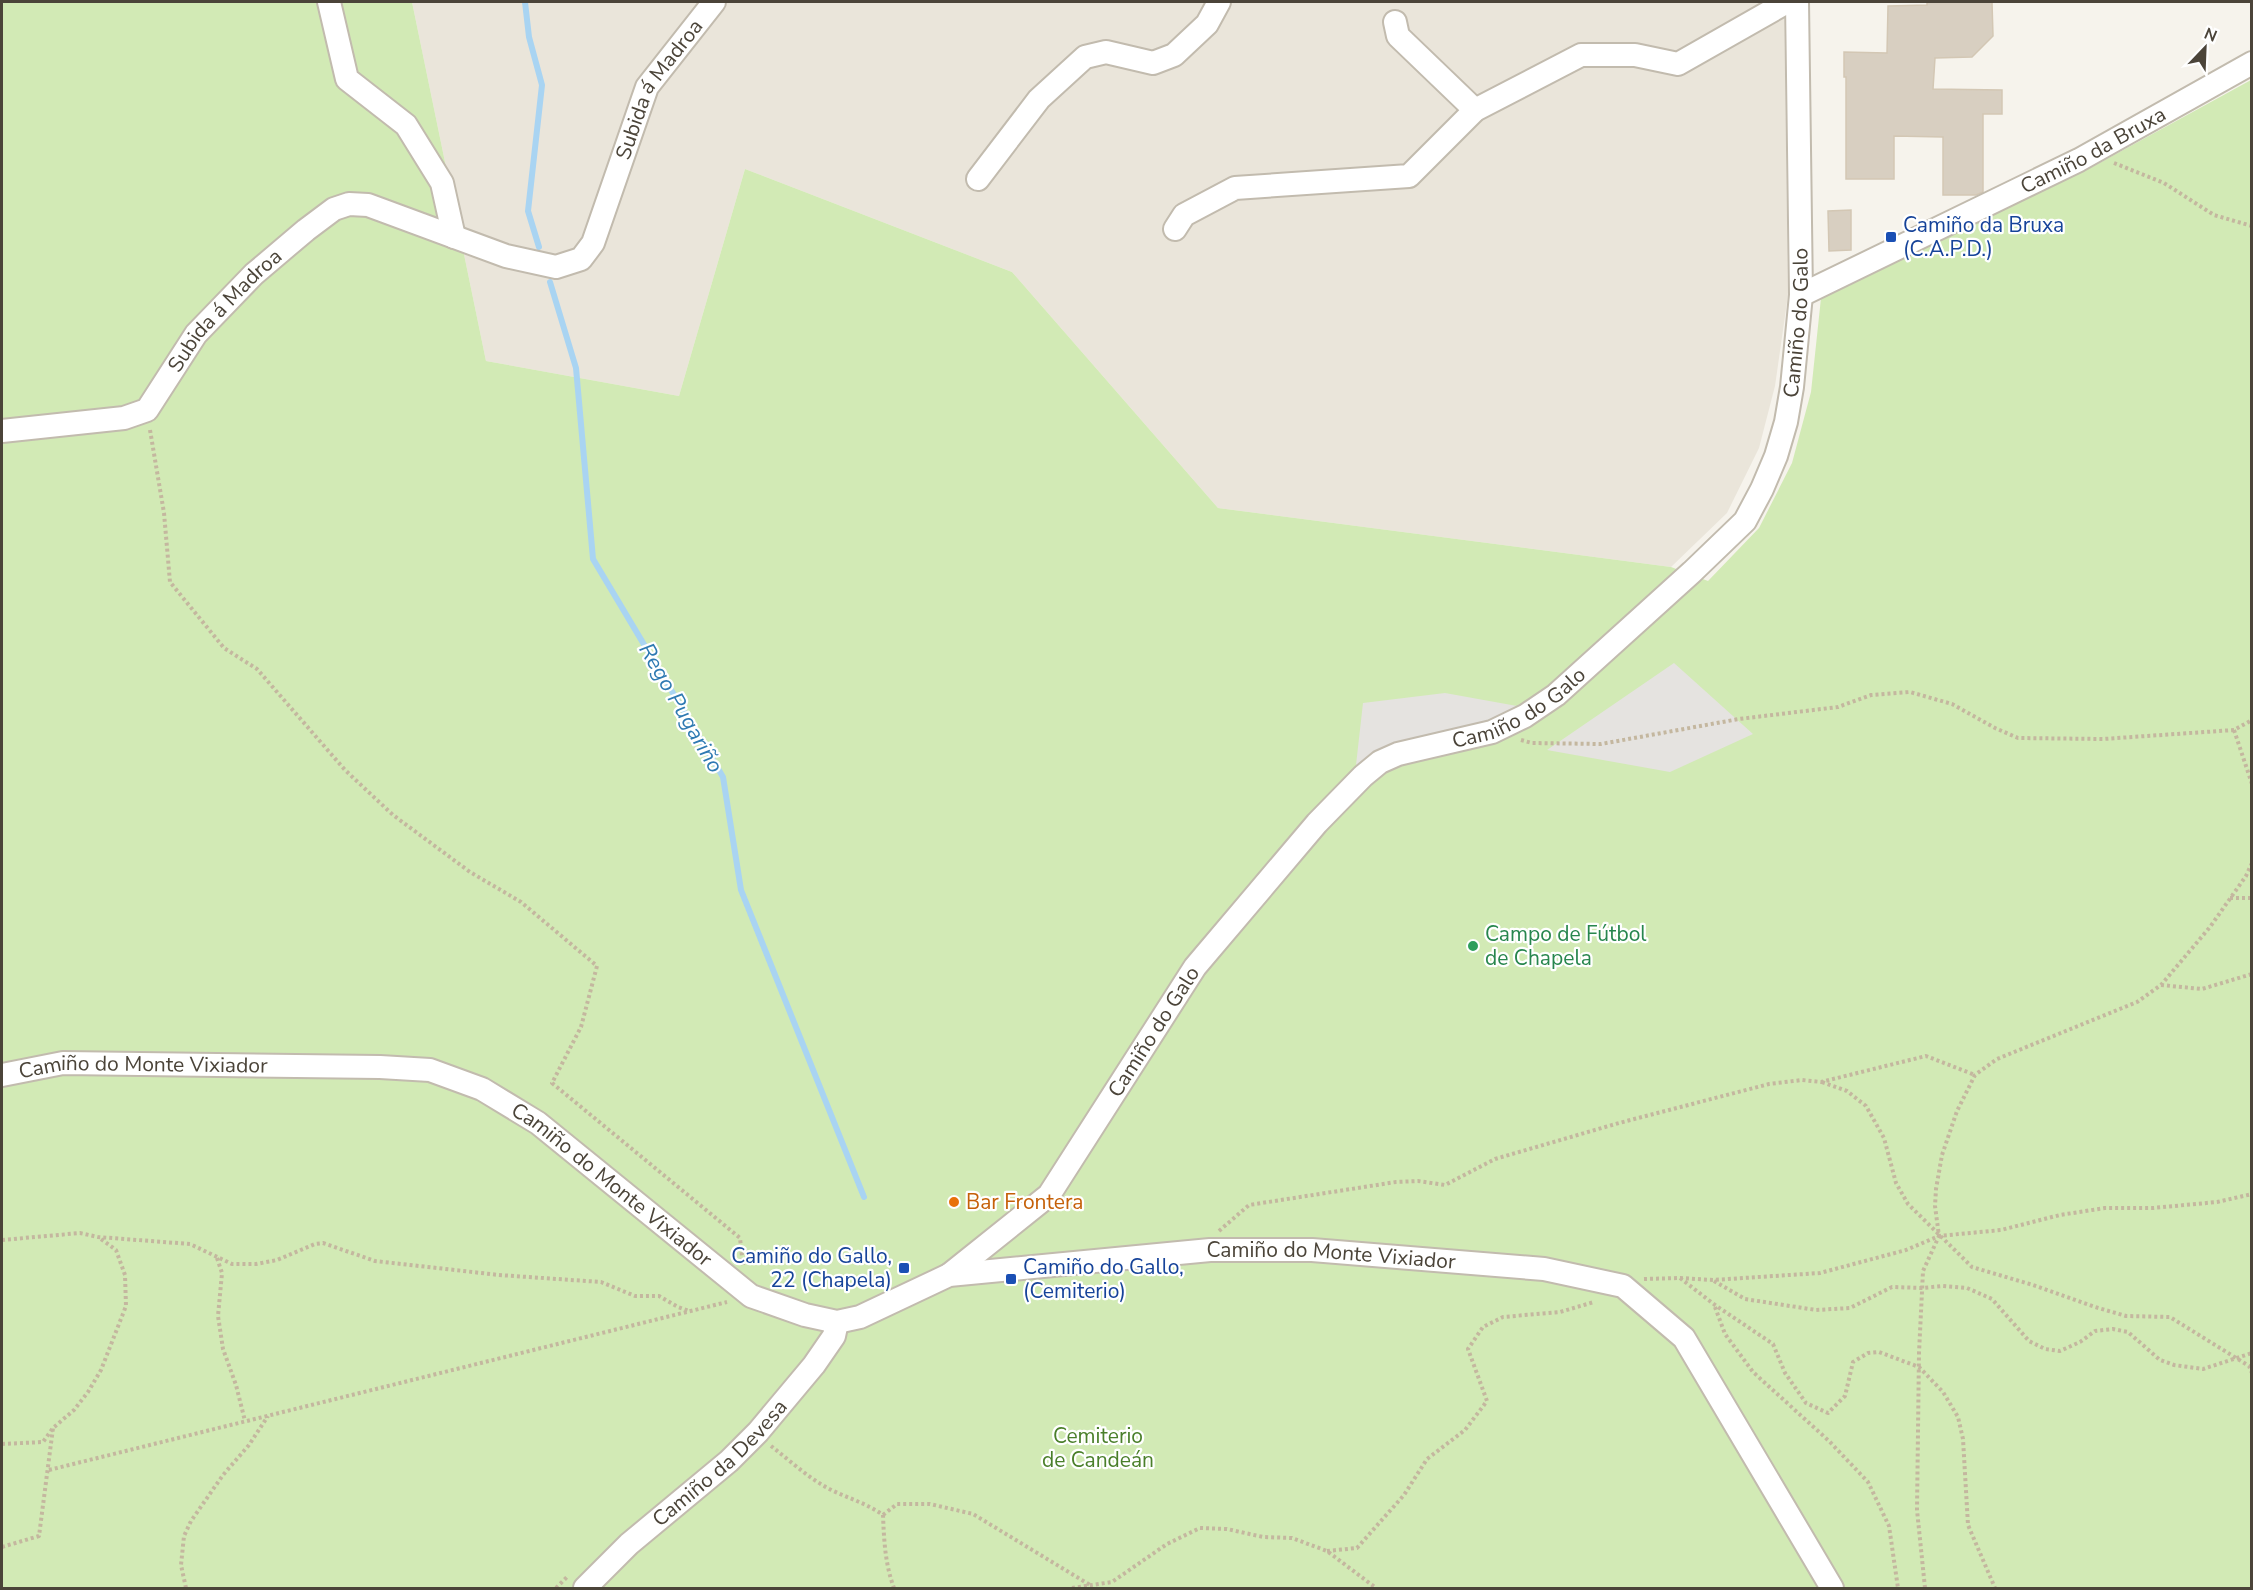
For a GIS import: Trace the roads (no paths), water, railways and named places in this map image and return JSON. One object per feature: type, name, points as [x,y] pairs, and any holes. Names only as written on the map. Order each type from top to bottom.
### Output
[{"type":"street","points":[[329,2],[347,79],[406,125],[442,183],[454,237]]},
{"type":"street","name":"Subida á Madroa","points":[[2,431],[124,418],[147,410],[196,334],[254,274],[334,209],[350,204],[368,205],[506,256],[556,267],[581,259],[593,243],[647,87],[714,2]]},
{"type":"street","points":[[978,179],[1039,99],[1085,57],[1106,52],[1152,63],[1174,56],[1207,24],[1219,2]]},
{"type":"street","points":[[1175,229],[1184,214],[1235,188],[1409,176],[1475,110],[1581,55],[1635,55],[1678,64],[1787,2]]},
{"type":"street","name":"Camiño do Galo","points":[[949,1275],[1049,1195],[1195,967],[1317,823],[1363,776],[1380,762],[1398,754],[1492,732],[1525,716],[1556,695],[1745,521],[1771,467],[1786,422],[1792,387],[1801,295],[1797,2]]},
{"type":"street","points":[[1395,22],[1398,36],[1475,110]]},
{"type":"street","name":"Camiño da Bruxa","points":[[1801,295],[2091,153],[2252,63]]},
{"type":"street","name":"Camiño do Monte Vixiador","points":[[2,1075],[63,1063],[380,1067],[430,1070],[482,1089],[538,1124],[752,1296],[805,1315],[837,1322],[860,1317],[949,1275],[1210,1250],[1312,1250],[1544,1269],[1623,1286],[1684,1338],[1832,1588]]},
{"type":"street","name":"Camiño da Devesa","points":[[585,1588],[629,1544],[729,1461],[758,1432],[814,1365],[834,1336],[837,1322]]},
{"type":"waterway","name":"Rego Pugariño","points":[[525,2],[529,37],[542,85],[528,211],[539,247]]},
{"type":"waterway","name":"Rego Pugariño","points":[[550,282],[576,368],[593,559],[723,777],[741,890],[864,1197]]},
{"type":"place","name":"Camiño da Bruxa (C.A.P.D.)","points":[[1891,237]]},
{"type":"place","name":"Campo de Fútbol de Chapela","points":[[1473,946]]},
{"type":"place","name":"Bar Frontera","points":[[954,1202]]},
{"type":"place","name":"Camiño do Gallo, 22 (Chapela)","points":[[904,1268]]},
{"type":"place","name":"Camiño do Gallo, (Cemiterio)","points":[[1011,1279]]},
{"type":"park label","name":"Cemiterio de Candeán","points":[[1098,1448]]}]
